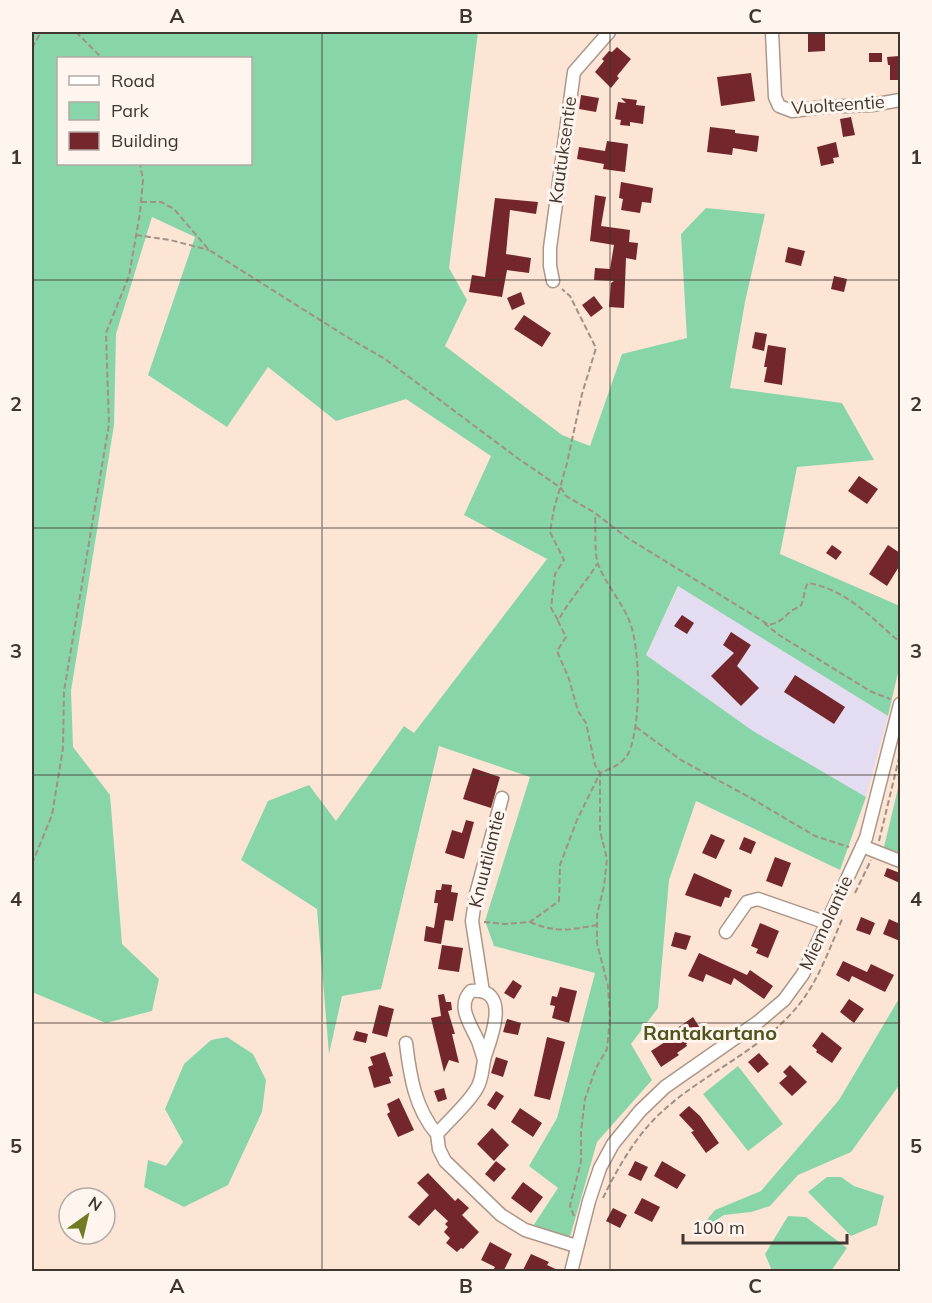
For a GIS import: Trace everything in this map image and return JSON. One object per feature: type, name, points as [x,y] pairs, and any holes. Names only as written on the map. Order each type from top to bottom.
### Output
[{"type":"street","name":"Kautuksentie","points":[[553,281],[549,248],[574,72],[609,32]]},
{"type":"street","name":"Vuolteentie","points":[[772,32],[775,97],[779,106],[788,111],[823,106],[872,105],[900,100]]},
{"type":"street","name":"Miemolantie","points":[[571,1272],[581,1228],[600,1168],[612,1144],[640,1111],[665,1087],[758,1022],[784,1000],[803,975],[861,848],[895,702]]},
{"type":"street","name":"Knuutilantie","points":[[438,1134],[477,1089],[494,1026],[497,1008],[493,998],[483,992],[472,921],[476,894],[502,798]]},
{"type":"street","points":[[861,848],[900,861]]},
{"type":"street","points":[[726,932],[747,902],[758,899],[827,923]]},
{"type":"street","points":[[483,992],[471,991],[467,995],[465,1008],[484,1060]]},
{"type":"street","points":[[406,1043],[409,1074],[426,1121],[438,1134],[439,1149],[445,1161],[501,1215],[525,1230],[576,1246]]},
{"type":"path","points":[[32,48],[41,32]]},
{"type":"path","points":[[75,32],[101,57]]},
{"type":"path","points":[[32,864],[52,815],[63,748],[64,692],[109,424],[106,333],[129,276],[141,202],[143,180],[140,165]]},
{"type":"path","points":[[141,202],[161,202],[174,209],[209,250]]},
{"type":"path","points":[[136,235],[170,240],[209,250],[385,359],[561,488],[566,496],[595,513],[626,537],[769,625],[780,622],[793,609],[800,607],[808,583],[824,586],[858,605],[900,640]]},
{"type":"path","points":[[553,281],[570,296],[596,348],[582,394],[550,532],[564,560],[555,574],[552,608],[566,637],[557,651],[570,679],[578,711],[586,723],[595,765],[600,773],[600,831],[607,859],[597,925],[597,943],[609,986],[610,1018],[607,1049],[596,1068],[585,1099],[581,1131],[581,1161],[570,1206],[581,1228]]},
{"type":"path","points":[[530,922],[559,901],[560,865],[577,820],[600,773],[618,765],[628,752],[636,727],[637,661],[630,622],[597,563],[595,513]]},
{"type":"path","points":[[558,621],[597,563]]},
{"type":"path","points":[[753,615],[870,691],[895,702]]},
{"type":"path","points":[[636,727],[681,760],[815,836],[861,848]]},
{"type":"path","points":[[472,921],[505,924],[530,922],[547,929],[568,930],[597,925]]},
{"type":"shaded area","points":[[679,586],[888,716],[866,797],[752,731],[646,655]]},
{"type":"green space","points":[[32,32],[478,32],[449,268],[467,300],[445,346],[562,435],[590,446],[622,354],[687,338],[681,234],[706,208],[765,214],[745,302],[730,388],[842,403],[874,460],[797,467],[780,554],[900,606],[900,664],[888,716],[678,586],[646,655],[753,731],[866,797],[840,870],[696,801],[669,880],[658,1008],[631,1044],[652,1080],[597,1142],[570,1237],[533,1226],[558,1188],[529,1166],[557,1118],[595,973],[494,946],[485,921],[530,777],[439,746],[381,989],[342,996],[329,1054],[317,909],[241,860],[268,801],[309,785],[336,821],[404,726],[414,733],[547,559],[464,515],[491,456],[406,399],[336,421],[268,367],[227,427],[148,375],[195,237],[152,217],[116,334],[114,425],[71,691],[73,747],[110,795],[122,944],[159,979],[152,1011],[106,1023],[32,992]]},
{"type":"green space","points":[[900,780],[900,854],[884,847]]},
{"type":"green space","points":[[900,997],[900,1084],[851,1152],[798,1175],[770,1206],[751,1212],[724,1215],[696,1233],[715,1210],[761,1191],[839,1100]]},
{"type":"green space","points":[[227,1037],[253,1054],[266,1080],[262,1112],[228,1185],[184,1207],[144,1187],[148,1160],[166,1166],[183,1142],[165,1109],[184,1064],[211,1040]]},
{"type":"green space","points":[[738,1066],[783,1124],[748,1151],[703,1094]]},
{"type":"green space","points":[[827,1177],[841,1177],[854,1186],[884,1196],[877,1225],[851,1236],[808,1192]]},
{"type":"green space","points":[[788,1216],[806,1217],[847,1248],[831,1271],[772,1271],[765,1254]]},
{"type":"building","points":[[808,32],[825,32],[825,51],[808,52]]},
{"type":"building","points":[[617,47],[631,59],[617,76],[619,78],[611,88],[595,72],[609,51],[612,52]]},
{"type":"building","points":[[869,53],[882,53],[882,62],[869,62]]},
{"type":"building","points":[[899,56],[900,80],[890,80],[890,65],[888,65],[887,57]]},
{"type":"building","points":[[751,73],[755,101],[721,106],[717,77]]},
{"type":"building","points":[[581,95],[599,98],[596,112],[579,109]]},
{"type":"building","points":[[621,98],[637,100],[636,105],[645,106],[643,124],[630,122],[630,126],[620,125],[621,120],[615,119],[618,102],[626,103]]},
{"type":"building","points":[[851,117],[855,135],[843,137],[840,119]]},
{"type":"building","points":[[710,127],[759,136],[757,152],[733,148],[732,155],[707,152]]},
{"type":"building","points":[[607,141],[628,144],[625,172],[603,169],[604,164],[577,159],[579,147],[605,151]]},
{"type":"building","points":[[836,142],[839,157],[833,158],[834,163],[821,166],[817,147]]},
{"type":"building","points":[[621,182],[653,188],[651,203],[642,202],[640,213],[621,210],[623,199],[619,198]]},
{"type":"building","points":[[595,195],[606,197],[601,226],[630,230],[629,242],[638,243],[636,260],[626,258],[624,308],[609,307],[611,283],[614,281],[594,280],[595,268],[610,269],[614,245],[590,241]]},
{"type":"building","points":[[495,198],[538,202],[536,214],[510,210],[506,254],[531,258],[529,273],[507,270],[502,297],[469,292],[472,275],[485,277]]},
{"type":"building","points":[[788,247],[805,251],[801,266],[785,262]]},
{"type":"building","points":[[834,276],[847,279],[844,292],[831,289]]},
{"type":"building","points":[[521,292],[525,304],[512,310],[507,298]]},
{"type":"building","points":[[594,296],[603,308],[591,317],[582,305]]},
{"type":"building","points":[[524,315],[551,333],[542,347],[514,329]]},
{"type":"building","points":[[755,332],[767,334],[764,351],[752,348]]},
{"type":"building","points":[[768,345],[786,348],[782,385],[764,382]]},
{"type":"building","points":[[859,476],[878,489],[867,504],[848,491]]},
{"type":"building","points":[[832,545],[842,552],[836,560],[826,553]]},
{"type":"building","points":[[888,545],[900,553],[900,565],[887,586],[869,574]]},
{"type":"building","points":[[682,615],[694,623],[687,634],[674,626]]},
{"type":"building","points":[[731,632],[751,645],[737,666],[759,688],[741,706],[711,676],[734,653],[723,645]]},
{"type":"building","points":[[795,675],[845,707],[834,724],[784,692]]},
{"type":"building","points":[[473,768],[500,777],[491,808],[463,799]]},
{"type":"building","points":[[466,820],[474,822],[464,859],[445,853],[452,830],[462,833]]},
{"type":"building","points":[[711,834],[725,840],[716,859],[702,853]]},
{"type":"building","points":[[744,837],[756,842],[751,854],[739,849]]},
{"type":"building","points":[[775,857],[791,863],[782,887],[766,881]]},
{"type":"building","points":[[887,868],[900,873],[900,883],[884,876]]},
{"type":"building","points":[[694,873],[732,890],[729,898],[725,897],[721,907],[685,895]]},
{"type":"building","points":[[442,884],[452,885],[451,892],[458,893],[453,921],[445,920],[441,944],[424,941],[426,926],[434,928],[438,903],[434,903],[436,890],[441,890]]},
{"type":"building","points":[[861,917],[875,923],[870,935],[856,930]]},
{"type":"building","points":[[889,919],[900,924],[900,941],[883,934]]},
{"type":"building","points":[[760,923],[779,931],[768,958],[756,953],[758,949],[751,946]]},
{"type":"building","points":[[675,932],[691,936],[686,950],[671,946]]},
{"type":"building","points":[[442,945],[463,948],[459,972],[438,969]]},
{"type":"building","points":[[699,953],[747,975],[750,970],[773,986],[764,999],[734,978],[731,985],[706,974],[703,982],[688,976]]},
{"type":"building","points":[[843,961],[867,972],[871,964],[894,975],[885,992],[852,976],[849,982],[836,975]]},
{"type":"building","points":[[513,980],[522,986],[514,999],[504,993]]},
{"type":"building","points":[[560,987],[577,991],[569,1023],[552,1018],[555,1006],[550,1005],[552,996],[557,997]]},
{"type":"building","points":[[444,994],[446,1002],[451,1002],[452,1010],[448,1011],[455,1034],[452,1034],[459,1063],[449,1060],[444,1072],[431,1018],[441,1016],[438,995]]},
{"type":"building","points":[[849,999],[864,1009],[854,1023],[840,1012]]},
{"type":"building","points":[[379,1005],[394,1009],[387,1037],[372,1033]]},
{"type":"building","points":[[693,1017],[703,1033],[686,1044],[687,1046],[677,1053],[679,1055],[661,1067],[651,1051],[679,1033],[676,1029]]},
{"type":"building","points":[[507,1019],[521,1023],[518,1035],[503,1032]]},
{"type":"building","points":[[356,1031],[368,1034],[366,1043],[353,1040]]},
{"type":"building","points":[[822,1032],[842,1048],[832,1063],[816,1052],[817,1050],[812,1046]]},
{"type":"building","points":[[547,1037],[565,1042],[550,1100],[534,1096]]},
{"type":"building","points":[[385,1052],[393,1076],[389,1077],[391,1083],[374,1088],[368,1067],[373,1065],[370,1057]]},
{"type":"building","points":[[759,1053],[769,1064],[758,1073],[748,1062]]},
{"type":"building","points":[[496,1057],[508,1061],[503,1077],[491,1073]]},
{"type":"building","points":[[790,1065],[807,1082],[792,1096],[779,1083],[787,1076],[783,1072]]},
{"type":"building","points":[[444,1088],[447,1099],[438,1102],[434,1091]]},
{"type":"building","points":[[496,1091],[504,1096],[495,1110],[487,1105]]},
{"type":"building","points":[[399,1098],[414,1130],[398,1137],[387,1114],[390,1112],[387,1104]]},
{"type":"building","points":[[689,1106],[700,1116],[719,1143],[706,1153],[691,1132],[694,1131],[679,1115]]},
{"type":"building","points":[[520,1108],[542,1123],[533,1137],[511,1122]]},
{"type":"building","points":[[492,1128],[509,1145],[494,1161],[477,1144]]},
{"type":"building","points":[[496,1161],[506,1169],[494,1182],[485,1174]]},
{"type":"building","points":[[635,1161],[648,1167],[641,1181],[628,1175]]},
{"type":"building","points":[[662,1161],[686,1175],[677,1189],[654,1176]]},
{"type":"building","points":[[428,1173],[455,1201],[458,1198],[469,1208],[462,1215],[479,1232],[463,1249],[457,1252],[446,1243],[450,1238],[444,1232],[448,1227],[445,1224],[448,1221],[435,1209],[419,1226],[408,1217],[429,1195],[417,1183]]},
{"type":"building","points":[[523,1182],[543,1197],[531,1213],[511,1198]]},
{"type":"building","points":[[642,1198],[660,1207],[652,1222],[634,1213]]},
{"type":"building","points":[[613,1208],[627,1215],[620,1228],[606,1221]]},
{"type":"building","points":[[490,1242],[512,1254],[503,1272],[492,1272],[495,1267],[481,1260]]},
{"type":"building","points":[[531,1254],[549,1262],[547,1265],[562,1272],[522,1272]]},
{"type":"district","name":"Rantakartano","points":[[710,1033]]}]
